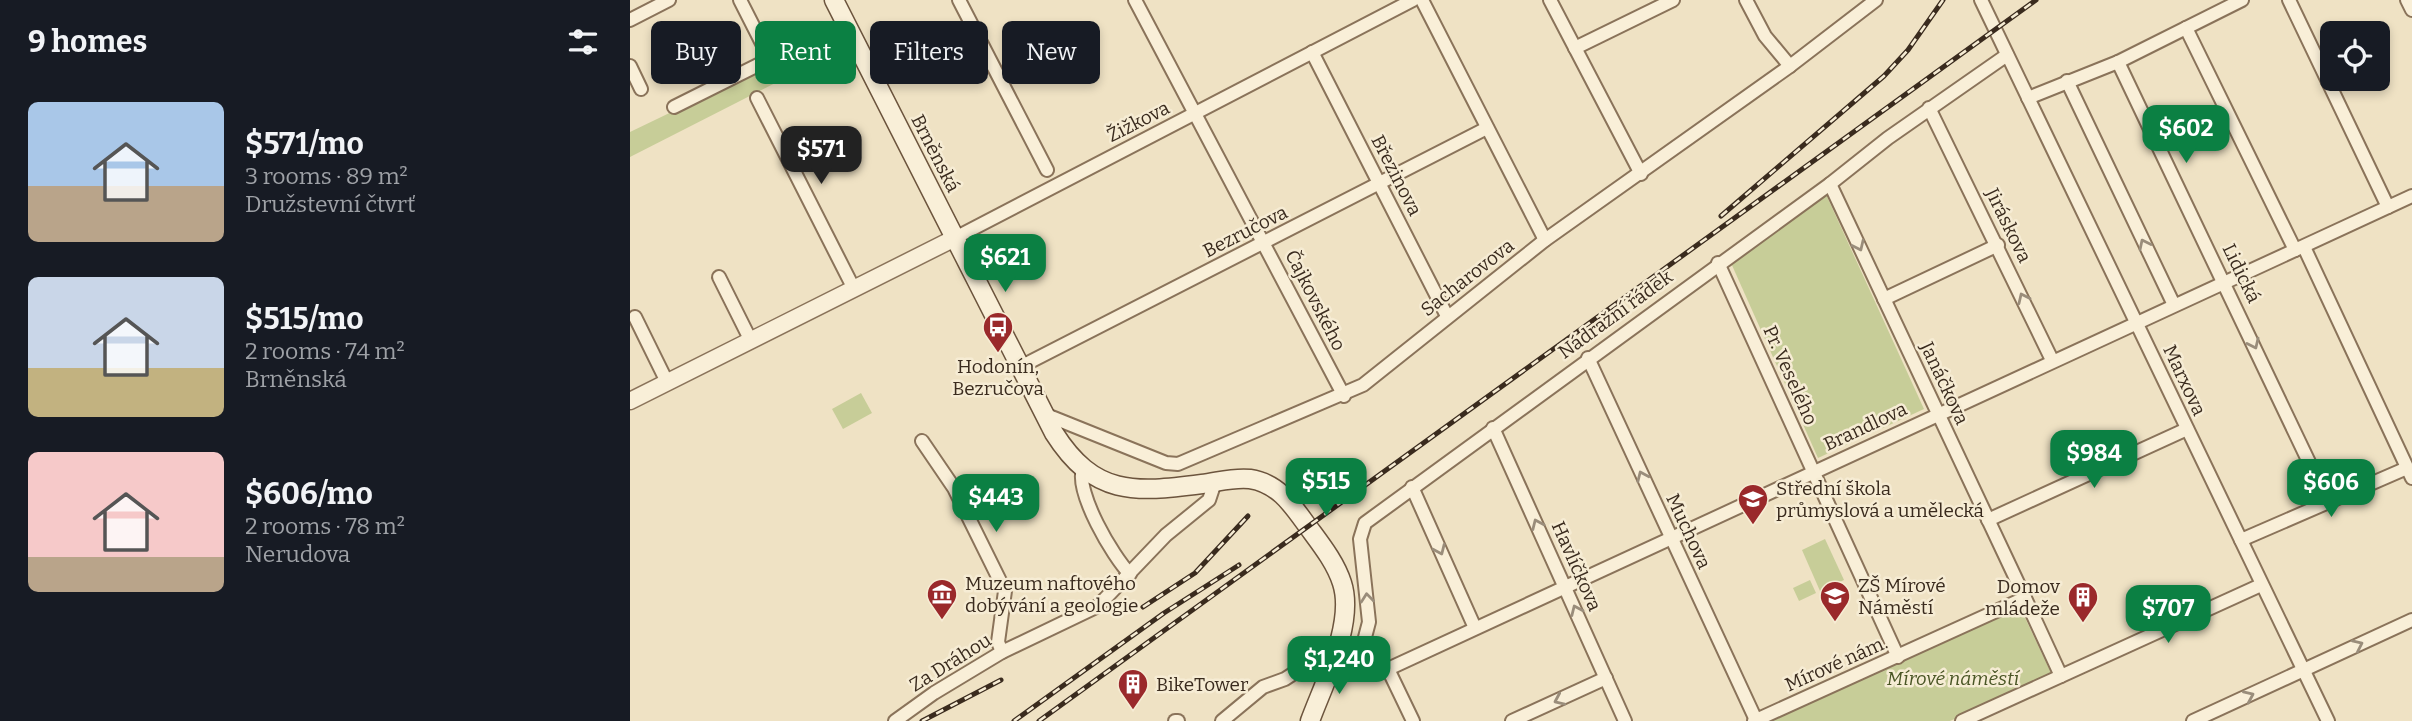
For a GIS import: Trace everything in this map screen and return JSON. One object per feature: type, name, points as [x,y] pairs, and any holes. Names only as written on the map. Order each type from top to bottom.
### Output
[{"type":"main road","name":"Brněnská","points":[[834,0],[1063,448],[1083,469],[1109,485],[1139,490],[1245,479],[1277,489],[1327,553],[1342,581],[1346,597],[1345,620],[1310,721]]},
{"type":"street","points":[[630,20],[669,0]]},
{"type":"street","points":[[674,107],[770,59],[740,0]]},
{"type":"street","points":[[959,0],[1047,170]]},
{"type":"street","name":"Čajkovského","points":[[1135,0],[1343,396]]},
{"type":"street","name":"Žižkova","points":[[955,238],[1413,0]]},
{"type":"street","points":[[1422,0],[1545,240]]},
{"type":"street","points":[[1550,0],[1641,174]]},
{"type":"street","points":[[1575,48],[1673,0]]},
{"type":"street","points":[[1745,0],[1765,36],[1790,66]]},
{"type":"street","name":"Sacharovova","points":[[1044,414],[1166,463],[1178,464],[1343,396],[1380,373],[1447,316],[1545,240],[1790,66],[1876,0]]},
{"type":"street","points":[[2028,98],[2118,62],[2242,0]]},
{"type":"street","points":[[2289,0],[2388,207]]},
{"type":"street","points":[[2407,0],[2412,10]]},
{"type":"street","name":"Marxova","points":[[1987,3],[2007,55],[2328,721]]},
{"type":"street","points":[[2186,28],[2299,248],[2409,473],[2328,502],[2241,540]]},
{"type":"street","name":"Březinova","points":[[1312,52],[1447,316]]},
{"type":"street","name":"Nádražní řádek","points":[[1358,664],[1369,622],[1361,533],[1365,523],[1718,263],[1830,184],[1929,108],[2007,55]]},
{"type":"street","name":"Lidická","points":[[2118,62],[2328,502]]},
{"type":"street","points":[[630,66],[641,89]]},
{"type":"street","points":[[2067,82],[2174,305]]},
{"type":"street","points":[[757,98],[854,289]]},
{"type":"street","name":"Jiráskova","points":[[1929,108],[2052,360]]},
{"type":"street","name":"Bezručova","points":[[1020,367],[1488,128]]},
{"type":"street","name":"Janáčkova","points":[[1830,184],[2025,598]]},
{"type":"street","name":"Brandlova","points":[[1388,669],[2052,360],[2411,198]]},
{"type":"street","points":[[630,401],[955,238]]},
{"type":"street","points":[[1884,299],[1998,246]]},
{"type":"street","name":"Pr. Veselého","points":[[1718,263],[1898,657]]},
{"type":"street","points":[[719,277],[750,339]]},
{"type":"street","points":[[635,317],[667,382]]},
{"type":"street","name":"Muchova","points":[[1588,358],[1755,721]]},
{"type":"street","name":"Havlíčkova","points":[[1493,428],[1625,721]]},
{"type":"street","points":[[1988,520],[2186,429]]},
{"type":"street","points":[[922,441],[954,488],[1002,586],[1005,598],[998,642],[1002,652]]},
{"type":"street","points":[[1083,469],[1082,490],[1118,558],[1130,574]]},
{"type":"street","name":"Za Dráhou","points":[[895,721],[934,693],[1002,652],[1087,613],[1166,536],[1209,500],[1215,482]]},
{"type":"street","points":[[1412,487],[1475,628]]},
{"type":"street","points":[[1962,721],[2261,585]]},
{"type":"street","points":[[2025,598],[2061,676]]},
{"type":"street","name":"Mírové nám.","points":[[1755,721],[2025,598]]},
{"type":"street","points":[[2193,721],[2412,620]]},
{"type":"street","points":[[1222,721],[1263,687],[1285,679],[1311,662],[1332,659],[1388,669],[1413,721]]},
{"type":"street","points":[[1512,721],[1606,678]]},
{"type":"green space","points":[[755,72],[755,84],[773,84],[630,157],[630,132],[730,84],[741,84],[741,79]]},
{"type":"green space","points":[[1824,190],[1924,409],[1818,458],[1731,263]]},
{"type":"green space","points":[[861,393],[872,413],[843,429],[832,409]]},
{"type":"green space","points":[[1825,539],[1844,580],[1820,591],[1802,550]]},
{"type":"green space","points":[[1810,580],[1816,593],[1799,601],[1793,588]]},
{"type":"green space","name":"Mírové náměstí","points":[[2020,607],[2052,675],[1950,721],[1766,721]]},
{"type":"railway","points":[[1721,216],[1884,76],[1908,50],[1943,0]]},
{"type":"railway","points":[[1039,721],[2036,0]]},
{"type":"railway","points":[[1143,607],[1195,573],[1248,516]]},
{"type":"railway","points":[[1014,721],[1164,613],[1239,565]]},
{"type":"railway","points":[[922,721],[1001,680]]},
{"type":"place","name":"Hodonín, Bezručova","points":[[998,354]]},
{"type":"place","name":"Střední škola průmyslová a umělecká","points":[[1753,526]]},
{"type":"place","name":"Muzeum naftového dobývání a geologie","points":[[942,621]]},
{"type":"place","name":"ZŠ Mírové Náměstí","points":[[1835,623]]},
{"type":"place","name":"Domov mládeže","points":[[2083,624]]},
{"type":"place","name":"BikeTower","points":[[1133,711]]}]
